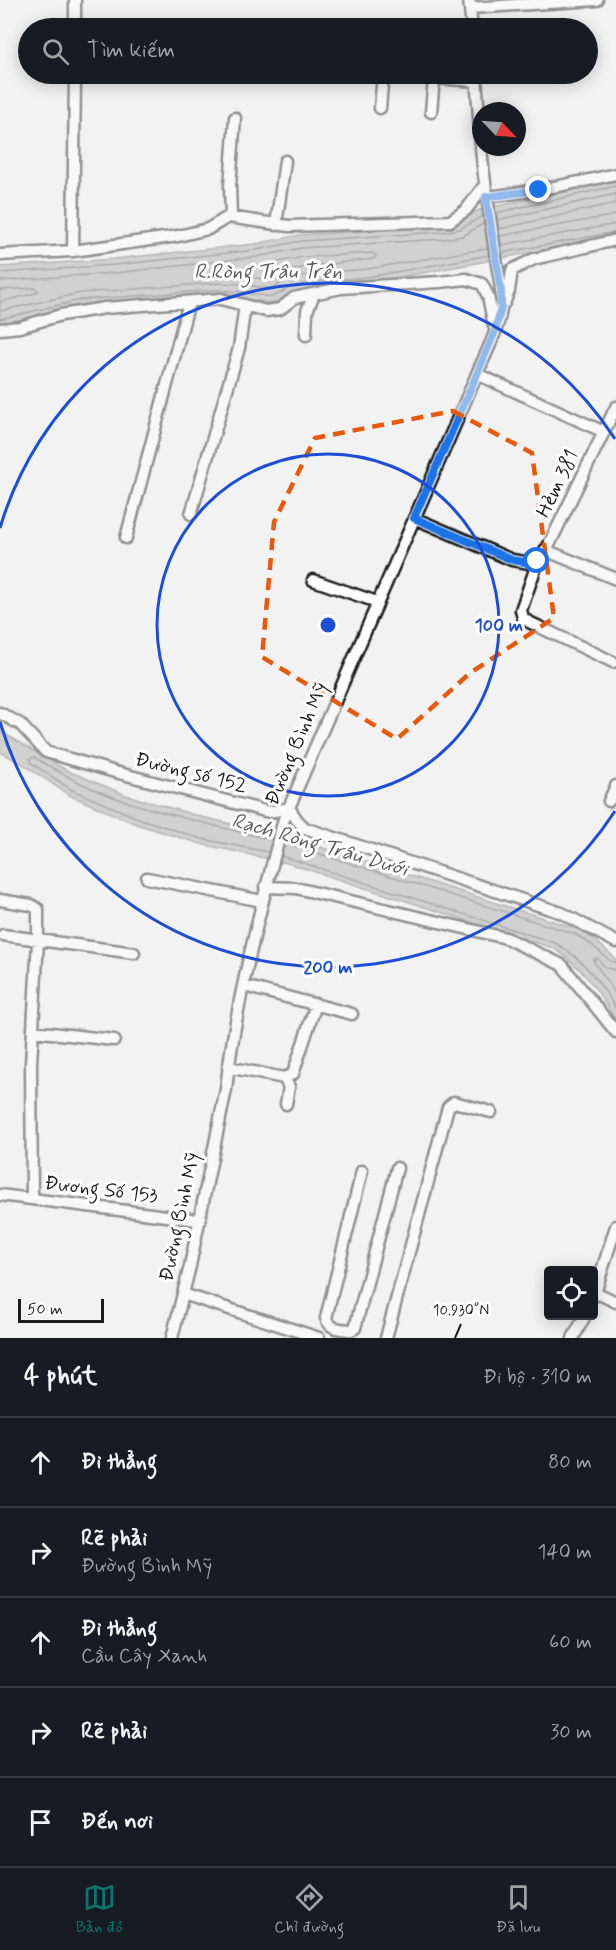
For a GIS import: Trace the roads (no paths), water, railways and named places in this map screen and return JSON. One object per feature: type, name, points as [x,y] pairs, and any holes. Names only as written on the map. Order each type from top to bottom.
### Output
[{"type":"street","points":[[75,0],[75,18]]},
{"type":"street","points":[[470,4],[597,0]]},
{"type":"street","points":[[73,251],[75,84]]},
{"type":"street","points":[[380,108],[382,84]]},
{"type":"street","points":[[431,111],[433,84]]},
{"type":"street","points":[[477,84],[478,102]]},
{"type":"street","points":[[231,217],[230,186],[235,118]]},
{"type":"street","points":[[482,156],[487,201],[616,174]]},
{"type":"street","points":[[276,225],[285,161]]},
{"type":"street","points":[[0,255],[73,251],[178,236],[208,229],[228,217],[289,226],[450,221],[466,210],[484,186]]},
{"type":"street","name":"Đường Bình Mỹ","points":[[172,1338],[226,1089],[228,1067],[262,901],[284,819],[495,331],[501,308],[501,291],[487,201]]},
{"type":"street","points":[[501,308],[509,291],[512,270],[534,259],[616,240]]},
{"type":"street","points":[[0,329],[20,327],[61,315],[105,308],[221,299],[266,311],[280,309],[294,298],[341,288],[466,279],[482,284],[494,316],[495,331]]},
{"type":"street","points":[[306,335],[307,311],[314,294]]},
{"type":"street","points":[[126,538],[189,302]]},
{"type":"street","points":[[191,514],[239,348],[245,305]]},
{"type":"street","points":[[477,374],[604,432]]},
{"type":"street","name":"Hẻm 381","points":[[613,662],[529,622],[523,618],[521,610],[537,561],[546,550],[615,410]]},
{"type":"street","points":[[414,518],[512,560],[530,563],[537,561]]},
{"type":"street","points":[[546,550],[616,579]]},
{"type":"street","points":[[313,580],[377,602]]},
{"type":"street","name":"Đường số 152","points":[[0,713],[20,724],[46,752],[269,812],[289,808]]},
{"type":"street","points":[[609,801],[616,786]]},
{"type":"street","points":[[289,808],[306,828],[562,914],[616,942]]},
{"type":"street","points":[[147,878],[262,901]]},
{"type":"street","points":[[266,886],[296,888],[506,938],[562,965],[616,1032]]},
{"type":"street","points":[[0,900],[31,905],[38,909],[30,1148],[32,1199]]},
{"type":"street","points":[[3,935],[134,953]]},
{"type":"street","points":[[244,986],[352,1014]]},
{"type":"street","points":[[228,1067],[284,1078],[293,1074],[316,1004]]},
{"type":"street","points":[[33,1030],[114,1040]]},
{"type":"street","points":[[284,1078],[289,1087],[286,1104]]},
{"type":"street","points":[[386,1338],[448,1107],[454,1102],[490,1112]]},
{"type":"street","points":[[362,1171],[326,1318],[332,1333],[355,1328],[397,1168]]},
{"type":"street","name":"Đương Số 153","points":[[0,1195],[198,1220]]},
{"type":"street","points":[[598,1282],[616,1226]]},
{"type":"street","points":[[183,1294],[319,1338]]},
{"type":"street","points":[[598,1295],[616,1302]]},
{"type":"street","points":[[576,1337],[583,1320]]},
{"type":"water","name":"R.Ròng Trâu Trên","points":[[616,180],[616,237],[368,283],[315,288],[292,293],[271,303],[216,296],[80,306],[0,325],[0,267],[113,259],[255,244],[300,235],[440,226],[458,223],[479,210]]},
{"type":"water","points":[[0,731],[66,770],[126,795],[202,817],[298,840],[578,929],[595,940],[616,959],[616,1021],[581,971],[553,948],[287,863],[201,844],[136,824],[69,795],[18,761],[0,752]]},
{"type":"water label","name":"Rạch Ròng Trâu Dưới","points":[[320,845]]}]
